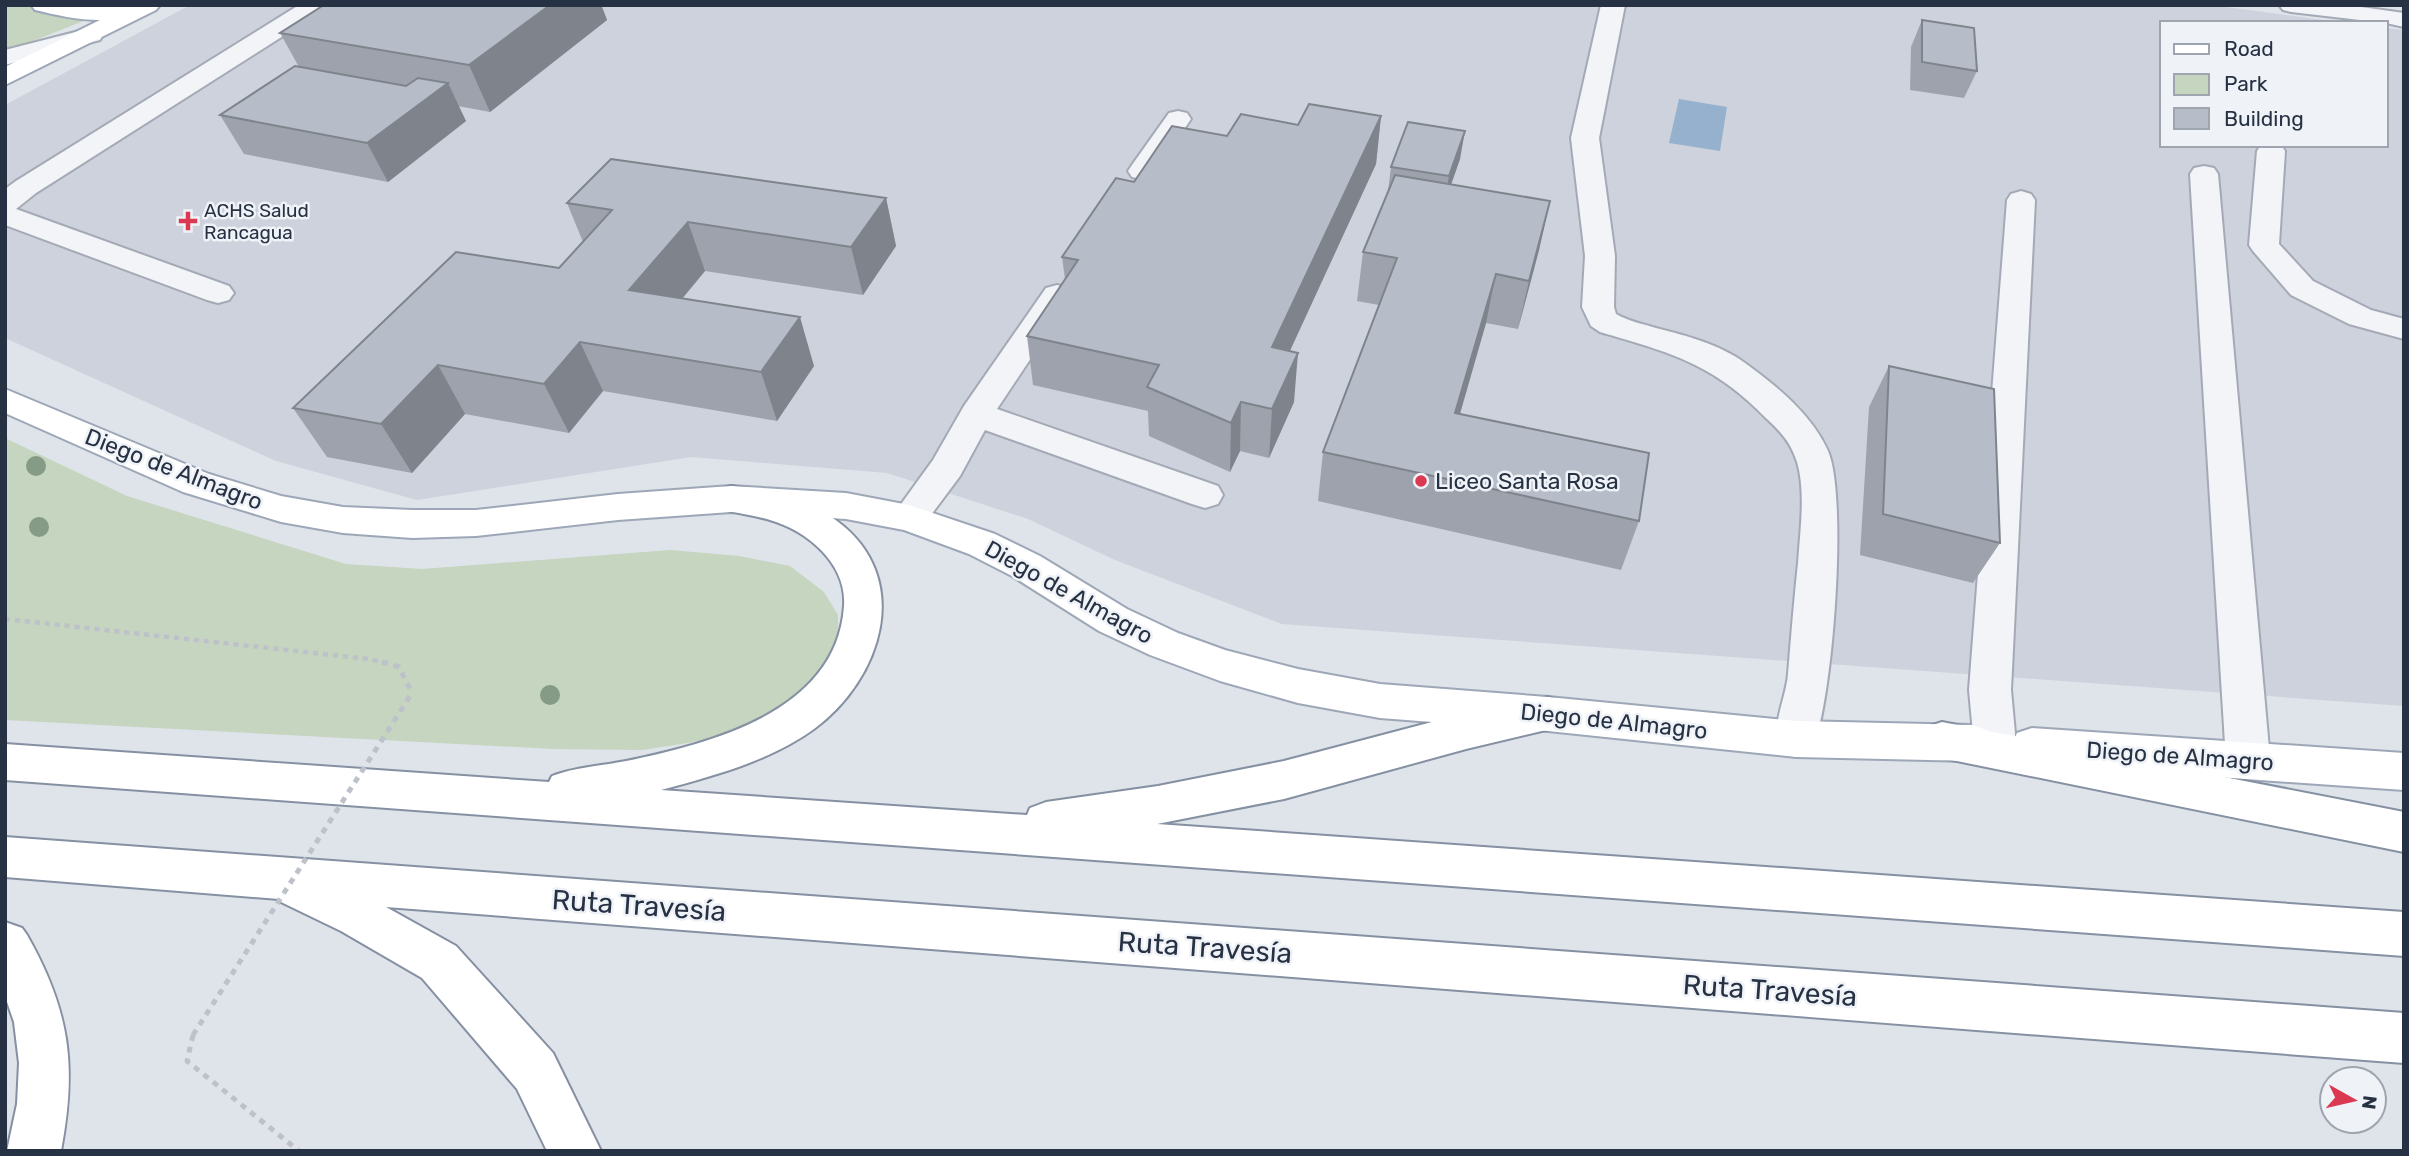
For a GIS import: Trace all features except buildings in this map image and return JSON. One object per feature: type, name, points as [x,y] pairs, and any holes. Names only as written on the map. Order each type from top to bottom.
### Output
[{"type":"main road","points":[[43,5],[82,13],[141,9]]},
{"type":"main road","points":[[5,77],[141,9]]},
{"type":"main road","name":"Diego de Almagro","points":[[5,400],[196,483],[281,509],[343,520],[412,524],[477,523],[618,507],[732,499],[846,506],[909,518],[982,544],[1026,566],[1113,620],[1164,644],[1220,665],[1298,686],[1380,701],[1548,714],[1796,739],[1942,740],[2404,772]]},
{"type":"main road","points":[[492,797],[573,788],[654,772],[727,752],[769,735],[801,716],[831,687],[852,656],[862,633],[864,589],[856,567],[825,532],[798,516],[766,505],[732,499]]},
{"type":"main road","points":[[960,831],[1060,820],[1158,805],[1284,780],[1453,734],[1548,714]]},
{"type":"main road","points":[[1942,740],[2404,832]]},
{"type":"main road","points":[[5,762],[2404,934]]},
{"type":"main road","name":"Ruta Travesía","points":[[5,857],[2404,1038]]},
{"type":"main road","points":[[276,877],[358,916],[439,962],[535,1070],[575,1151]]},
{"type":"main road","points":[[5,944],[31,997],[41,1025],[46,1056],[44,1106],[34,1151]]},
{"type":"street","points":[[5,204],[26,187],[316,5]]},
{"type":"street","points":[[1613,5],[1585,138],[1600,256],[1598,307],[1602,319],[1611,325],[1690,348],[1731,369],[1768,399],[1798,430],[1810,449],[1816,465],[1820,516],[1808,683],[1796,739]]},
{"type":"street","points":[[2291,5],[2404,20]]},
{"type":"street","points":[[5,58],[91,35]]},
{"type":"street","points":[[1123,198],[1178,119]]},
{"type":"street","points":[[2271,151],[2264,245],[2302,288],[2360,317],[2404,329]]},
{"type":"street","points":[[2204,174],[2248,760]]},
{"type":"street","points":[[1995,744],[1990,690],[2021,200]]},
{"type":"street","points":[[5,215],[218,293]]},
{"type":"street","points":[[909,518],[947,467],[976,414],[1077,267]]},
{"type":"street","points":[[976,414],[1205,495]]},
{"type":"path","points":[[5,619],[369,659],[399,667],[412,693],[193,1035],[187,1061],[299,1151]]},
{"type":"shaded area","points":[[190,5],[2211,5],[2330,21],[2160,21],[2160,147],[2388,147],[2388,28],[2404,30],[2404,706],[1282,624],[1115,560],[1028,519],[887,473],[691,457],[417,500],[276,461],[5,338],[5,105]]},
{"type":"green space","points":[[124,5],[5,52],[5,7]]},
{"type":"green space","points":[[5,438],[127,496],[346,564],[422,569],[670,550],[739,556],[790,566],[824,592],[838,615],[838,653],[813,686],[772,718],[719,738],[643,750],[553,749],[5,720]]},
{"type":"water","points":[[1679,99],[1727,107],[1720,151],[1669,143]]},
{"type":"place","name":"ACHS Salud Rancagua","points":[[188,221]]},
{"type":"place","name":"Liceo Santa Rosa","points":[[1421,481]]}]
